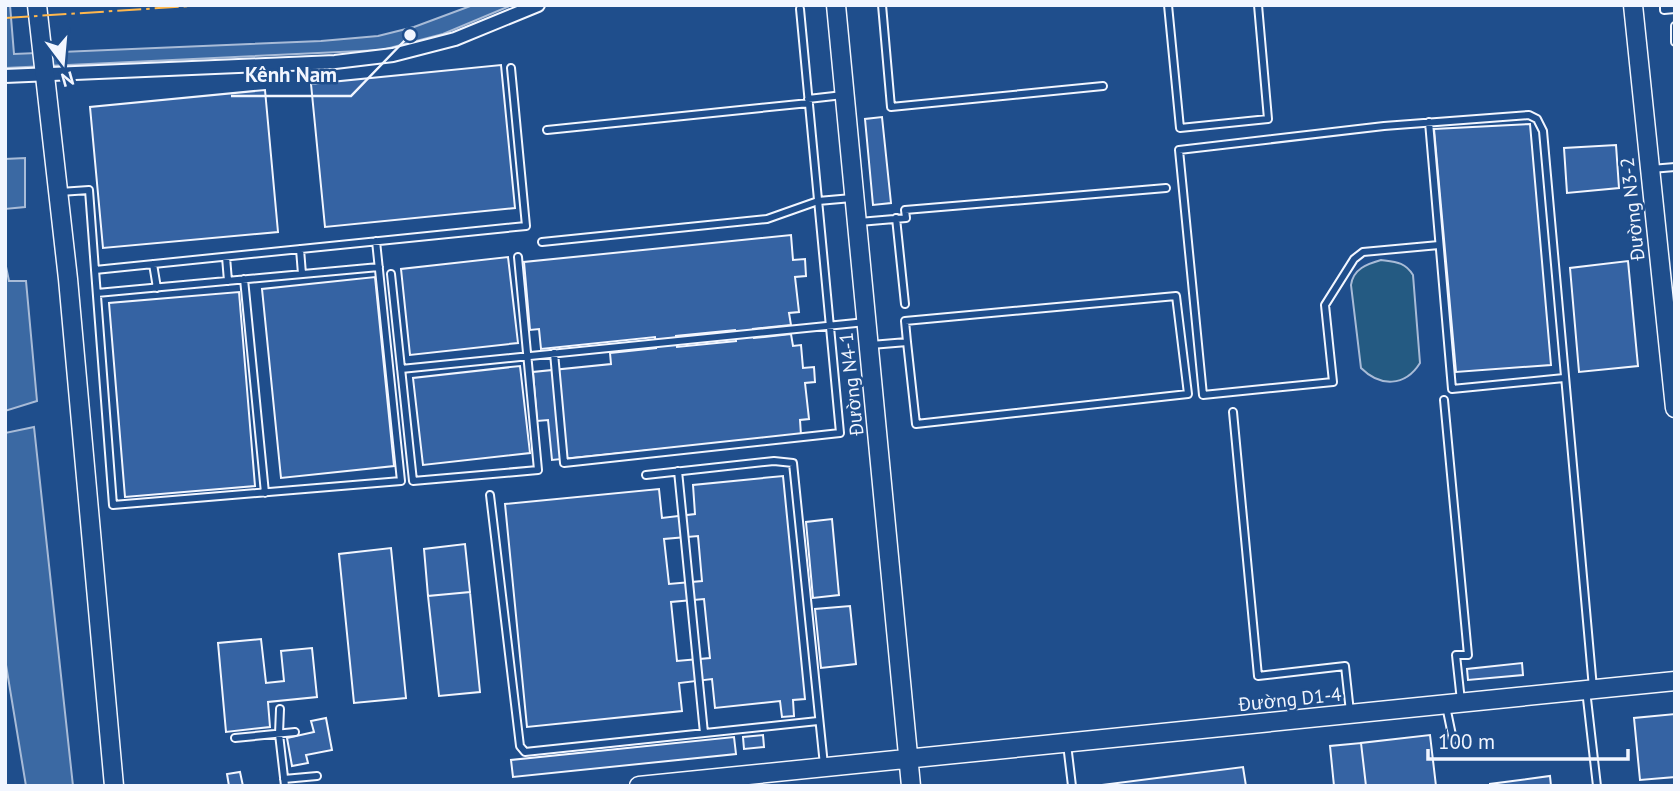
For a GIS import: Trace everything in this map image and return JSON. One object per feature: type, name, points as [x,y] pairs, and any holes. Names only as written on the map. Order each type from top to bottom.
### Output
[{"type":"street","points":[[37,5],[58,192],[114,786]]},
{"type":"street","points":[[5,76],[335,62],[393,55],[455,39],[538,5]]},
{"type":"street","name":"Đường N4-1","points":[[837,5],[911,786]]},
{"type":"street","name":"Đường N3-2","points":[[1633,5],[1649,170],[1665,267],[1675,408]]},
{"type":"street","name":"Đường D1-4","points":[[639,786],[709,782],[824,767],[1675,681]]},
{"type":"lane","points":[[882,5],[891,107],[1103,86]]},
{"type":"lane","points":[[1168,5],[1180,128],[1268,119],[1258,5]]},
{"type":"lane","points":[[1664,5],[1664,10],[1675,9]]},
{"type":"lane","points":[[554,353],[564,463],[840,433],[800,9]]},
{"type":"lane","points":[[1675,26],[1675,42]]},
{"type":"lane","points":[[95,270],[526,226],[511,68]]},
{"type":"lane","points":[[547,130],[845,95]]},
{"type":"lane","points":[[1440,245],[1363,252],[1354,259],[1325,305],[1333,382],[1203,395],[1179,150],[1429,122],[1529,115],[1541,125],[1597,786]]},
{"type":"lane","points":[[1429,122],[1452,388],[1564,378]]},
{"type":"lane","points":[[1649,170],[1675,167]]},
{"type":"lane","points":[[857,222],[906,218],[905,210],[1166,188]]},
{"type":"lane","points":[[58,192],[89,190],[113,506],[401,481],[376,241]]},
{"type":"lane","points":[[542,242],[767,219],[818,201],[854,198]]},
{"type":"lane","points":[[896,218],[905,304]]},
{"type":"lane","points":[[300,249],[302,274]]},
{"type":"lane","points":[[226,257],[229,281]]},
{"type":"lane","points":[[391,274],[413,481],[538,470],[518,257]]},
{"type":"lane","points":[[153,264],[157,288]]},
{"type":"lane","points":[[97,293],[379,267]]},
{"type":"lane","points":[[244,279],[265,492]]},
{"type":"lane","points":[[1176,296],[1188,394],[916,424],[907,342],[905,321],[1176,296]]},
{"type":"lane","points":[[401,369],[866,322]]},
{"type":"lane","points":[[869,345],[907,342]]},
{"type":"lane","points":[[1444,400],[1468,655],[1456,655],[1453,740]]},
{"type":"lane","points":[[1233,412],[1258,676],[1345,666],[1350,714]]},
{"type":"lane","points":[[646,475],[774,461],[793,463],[824,767]]},
{"type":"lane","points":[[678,471],[704,733]]},
{"type":"lane","points":[[491,495],[520,746],[525,751],[818,721]]},
{"type":"lane","points":[[280,709],[279,734],[285,783],[317,776]]},
{"type":"lane","points":[[234,738],[295,733]]},
{"type":"lane","points":[[1066,743],[1072,786]]},
{"type":"shaded area","points":[[5,5],[10,5],[14,54],[321,41],[378,36],[414,27],[473,5],[512,5],[443,34],[382,50],[5,68]]},
{"type":"shaded area","points":[[25,158],[25,207],[5,209],[5,159]]},
{"type":"shaded area","points":[[1381,260],[1403,265],[1413,275],[1420,363],[1407,377],[1392,382],[1376,379],[1361,368],[1351,285],[1358,271]]},
{"type":"shaded area","points":[[5,262],[9,281],[26,281],[37,401],[5,411]]},
{"type":"shaded area","points":[[34,427],[73,786],[26,786],[5,659],[5,433]]},
{"type":"building","points":[[501,65],[515,208],[325,227],[311,84]]},
{"type":"building","points":[[265,90],[278,232],[103,248],[90,107]]},
{"type":"building","points":[[882,117],[891,203],[873,205],[865,119]]},
{"type":"building","points":[[1530,124],[1551,365],[1456,372],[1434,129]]},
{"type":"building","points":[[1616,145],[1619,188],[1567,193],[1564,148]]},
{"type":"building","points":[[791,235],[793,260],[805,259],[806,276],[795,277],[799,312],[789,313],[791,325],[753,329],[754,338],[791,334],[793,346],[801,345],[803,368],[814,367],[815,382],[805,383],[809,419],[800,420],[801,435],[552,460],[548,420],[537,421],[533,372],[611,364],[610,353],[656,348],[655,337],[541,349],[539,329],[530,330],[524,262]],"holes":[[[735,330],[736,341],[677,347],[676,336]]]},
{"type":"building","points":[[508,257],[518,343],[410,355],[401,269]]},
{"type":"building","points":[[1628,261],[1638,366],[1579,372],[1570,268]]},
{"type":"building","points":[[375,277],[394,466],[281,478],[262,289]]},
{"type":"building","points":[[239,292],[255,486],[125,497],[109,303]]},
{"type":"building","points":[[520,366],[530,453],[423,465],[413,378]]},
{"type":"building","points":[[783,476],[805,699],[793,700],[794,716],[782,717],[780,701],[715,708],[712,679],[679,683],[682,711],[527,727],[505,504],[659,489],[662,518],[695,514],[693,485]],"holes":[[[698,536],[702,581],[669,584],[664,539]],[[704,599],[710,658],[677,661],[671,602]]]},
{"type":"building","points":[[832,519],[839,595],[813,598],[806,522]]},
{"type":"building","points":[[465,544],[470,592],[428,596],[424,549]]},
{"type":"building","points":[[391,548],[406,698],[354,703],[339,554]]},
{"type":"building","points":[[470,592],[480,692],[439,696],[428,596]]},
{"type":"building","points":[[850,606],[856,664],[821,668],[815,609]]},
{"type":"building","points":[[261,639],[266,683],[284,681],[281,651],[312,648],[317,697],[268,702],[270,727],[226,732],[218,643]]},
{"type":"building","points":[[1522,663],[1523,675],[1468,680],[1467,669]]},
{"type":"building","points":[[1675,714],[1675,777],[1640,780],[1634,718]]},
{"type":"building","points":[[326,718],[332,750],[306,755],[308,763],[292,766],[287,738],[314,732],[311,721]]},
{"type":"building","points":[[763,735],[764,747],[744,749],[743,737]]},
{"type":"building","points":[[1430,735],[1436,786],[1366,786],[1361,743]]},
{"type":"building","points":[[734,737],[736,754],[513,777],[511,760]]},
{"type":"building","points":[[1361,743],[1366,786],[1334,786],[1330,746]]},
{"type":"building","points":[[1243,767],[1246,786],[1094,786]]},
{"type":"building","points":[[240,772],[243,786],[229,786],[227,774]]},
{"type":"building","points":[[1550,776],[1551,786],[1490,786],[1490,784]]},
{"type":"power","points":[[5,18],[207,5]]},
{"type":"place","name":"Kênh Nam","points":[[410,35]]}]
